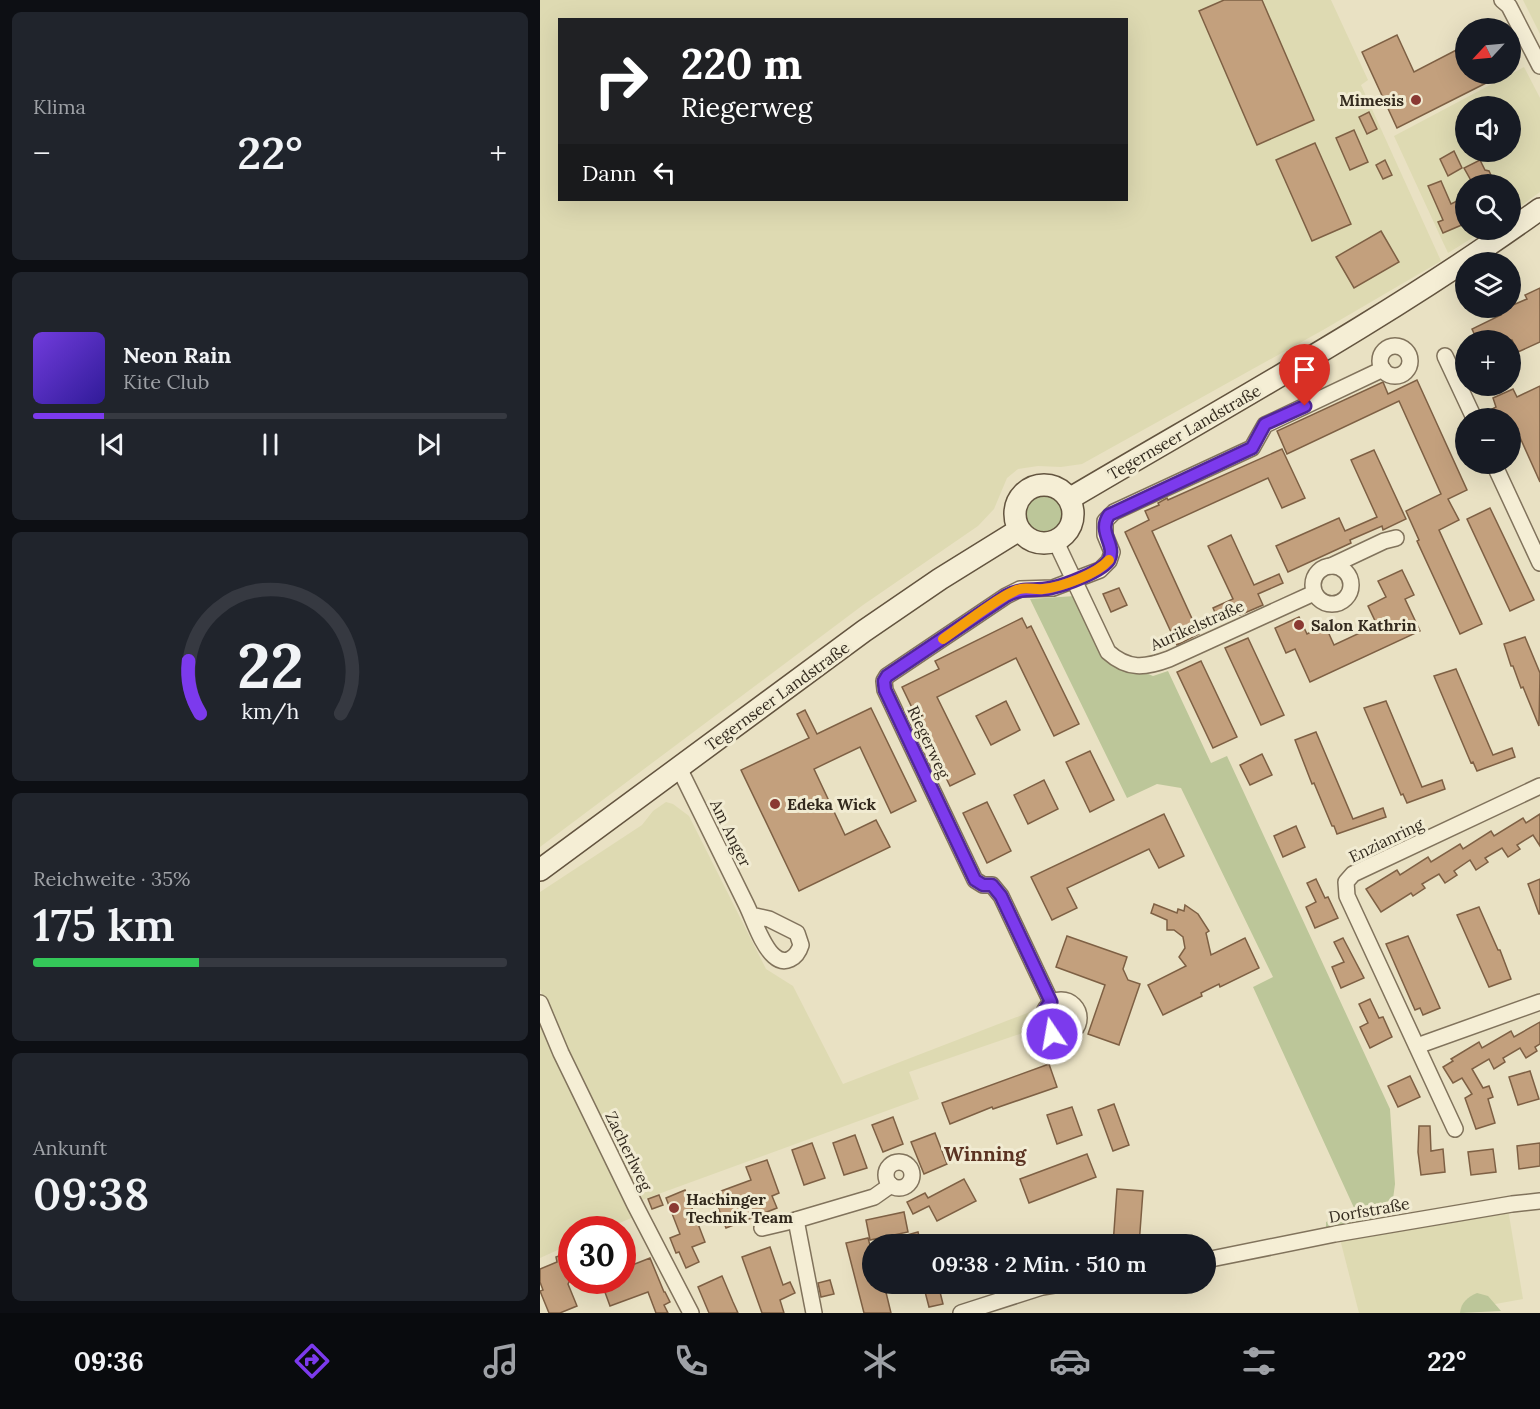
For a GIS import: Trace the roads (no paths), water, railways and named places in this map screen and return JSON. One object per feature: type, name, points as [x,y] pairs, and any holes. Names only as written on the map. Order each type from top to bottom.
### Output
[{"type":"main road","name":"Tegernseer Landstraße","points":[[1070,499],[1410,297],[1540,209]]},
{"type":"main road","points":[[1037,486],[1056,487],[1070,499],[1074,511],[1072,524],[1066,534],[1056,542],[1048,544],[1031,541],[1019,530],[1016,521],[1017,503],[1029,489],[1037,486]]},
{"type":"main road","name":"Tegernseer Landstraße","points":[[540,870],[864,631],[940,579],[1019,530]]},
{"type":"street","points":[[1502,0],[1509,6],[1540,66]]},
{"type":"street","points":[[1445,356],[1469,408]]},
{"type":"street","points":[[1073,580],[1100,570],[1109,561],[1112,552],[1105,535],[1105,521],[1114,512],[1252,448],[1265,424],[1383,369]]},
{"type":"street","points":[[1499,474],[1540,563]]},
{"type":"street","points":[[1331,566],[1348,574],[1352,587],[1341,603],[1329,605],[1322,602],[1314,593],[1315,575],[1324,567],[1396,538]]},
{"type":"street","name":"Aurikelstraße","points":[[1056,542],[1108,652],[1118,662],[1135,666],[1150,666],[1169,659],[1314,593]]},
{"type":"street","name":"Riegerweg","points":[[1051,1002],[1001,896],[992,885],[983,885],[975,880],[885,690],[884,681],[887,676],[1006,596],[1020,589],[1053,588],[1073,580]]},
{"type":"street","name":"Am Anger","points":[[679,768],[751,915]]},
{"type":"street","name":"Enzianring","points":[[1455,1129],[1347,896],[1346,882],[1353,874],[1540,786]]},
{"type":"street","points":[[1417,1046],[1540,1002]]},
{"type":"street","name":"Zacherlweg","points":[[540,1003],[561,1053],[610,1154],[691,1313]]},
{"type":"street","points":[[762,1228],[874,1197],[891,1185]]},
{"type":"street","name":"Dorfstraße","points":[[1216,1258],[1346,1232],[1540,1201]]},
{"type":"street","points":[[796,1220],[814,1313]]},
{"type":"street","points":[[961,1313],[1020,1294]]},
{"type":"place","name":"Mimesis","points":[[1416,100]]},
{"type":"place","name":"Salon Kathrin","points":[[1299,625]]},
{"type":"place","name":"Edeka Wick","points":[[775,804]]},
{"type":"place","name":"Hachinger Technik Team","points":[[674,1208]]},
{"type":"district","name":"Winning","points":[[985,1154]]}]
